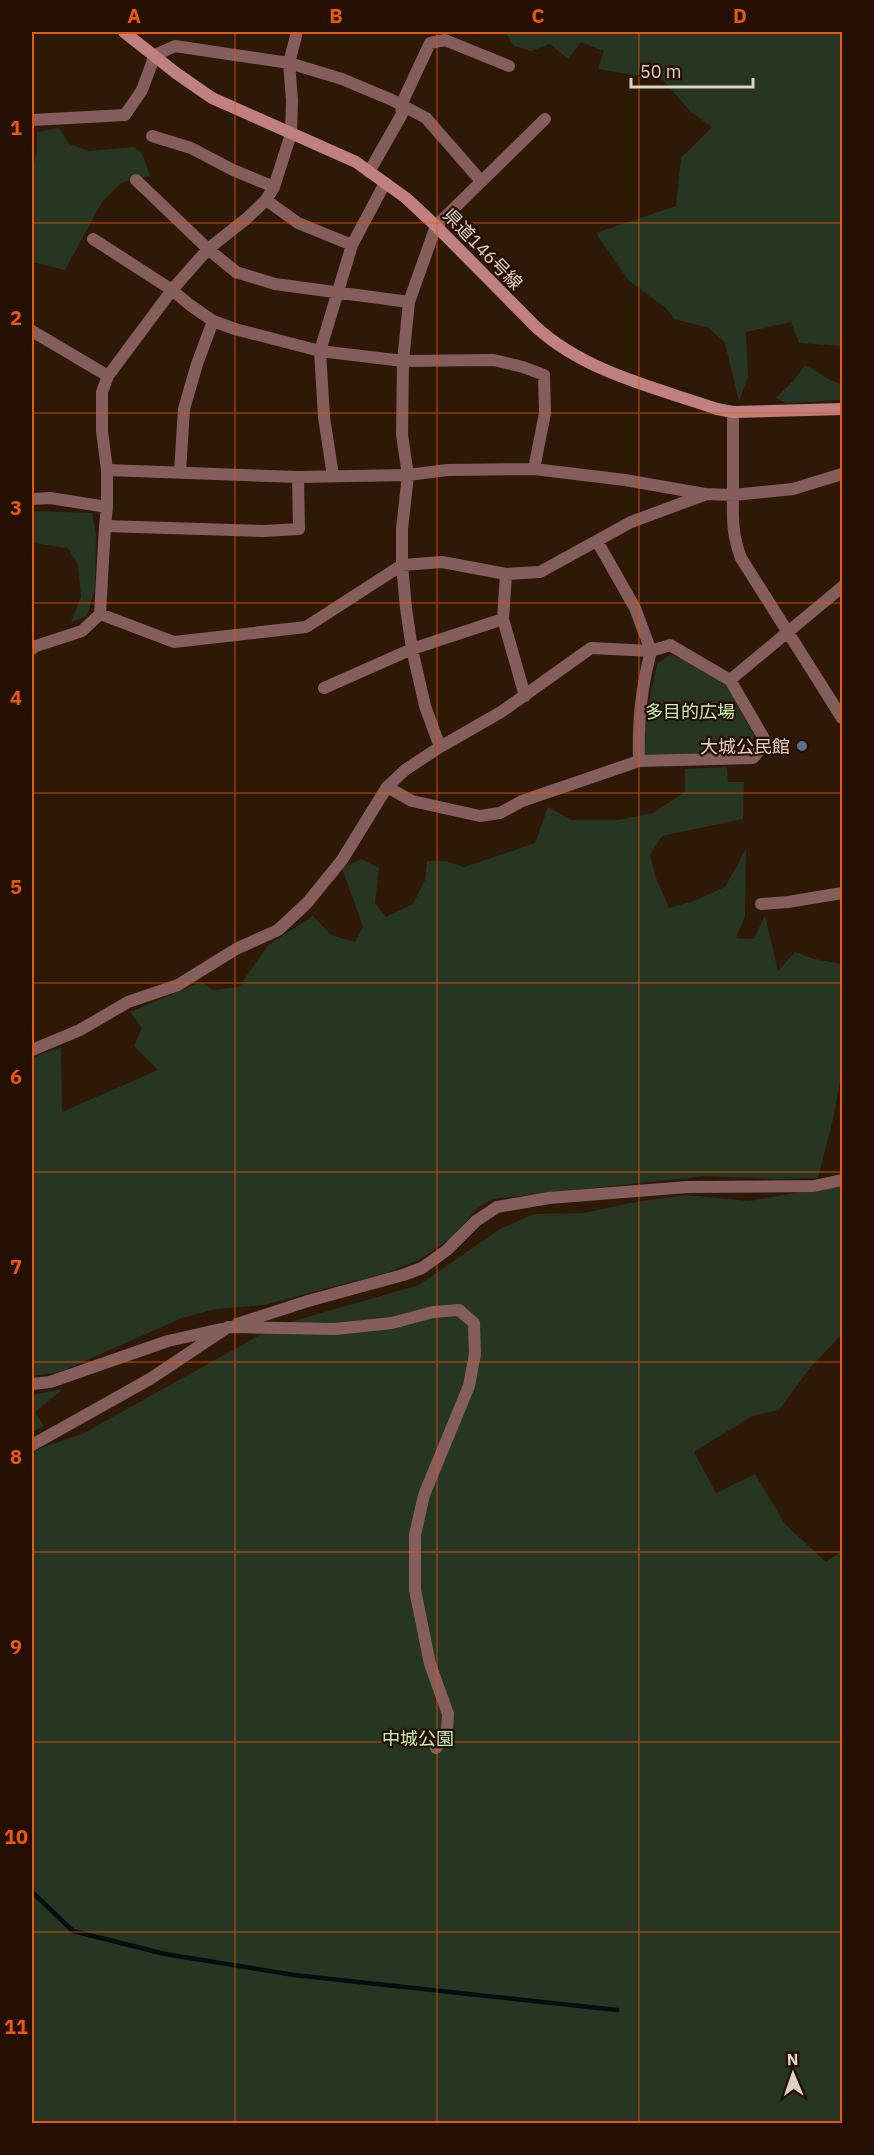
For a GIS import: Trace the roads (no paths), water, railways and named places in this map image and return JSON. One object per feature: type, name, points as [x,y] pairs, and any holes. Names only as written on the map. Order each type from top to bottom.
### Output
[{"type":"main road","name":"県道146号線","points":[[124,32],[176,74],[212,98],[356,162],[406,198],[519,312],[549,339],[573,355],[625,377],[717,409],[733,412],[843,409]]},
{"type":"street","points":[[32,649],[82,631],[100,614],[107,507],[102,392],[108,376],[172,290],[208,249],[246,219],[266,200],[274,188],[291,134],[292,100],[289,63],[297,32]]},
{"type":"street","points":[[369,172],[402,114],[401,105],[430,43],[445,40],[509,66]]},
{"type":"street","points":[[32,120],[126,115],[142,90],[155,55],[175,46],[289,63],[342,79],[401,105],[426,118],[481,181]]},
{"type":"street","points":[[440,747],[425,706],[412,649],[402,565],[402,529],[408,475],[402,435],[403,361],[409,302],[436,226],[545,119]]},
{"type":"street","points":[[153,136],[191,148],[274,188]]},
{"type":"street","points":[[136,180],[208,249],[236,272],[275,284],[409,302]]},
{"type":"street","points":[[333,476],[324,417],[320,351],[352,245],[384,183]]},
{"type":"street","points":[[266,200],[298,223],[352,245]]},
{"type":"street","points":[[93,239],[172,290],[213,321],[235,329],[320,351],[403,361],[494,360],[544,375],[545,412],[534,469]]},
{"type":"street","points":[[180,472],[184,410],[197,364],[213,321]]},
{"type":"street","points":[[32,331],[108,376]]},
{"type":"street","points":[[733,412],[731,509],[735,542],[741,558],[843,718]]},
{"type":"street","points":[[107,470],[298,477],[408,475],[447,470],[534,469],[625,480],[705,494],[733,495],[793,489],[843,474]]},
{"type":"street","points":[[105,526],[264,531],[299,529],[298,477]]},
{"type":"street","points":[[100,614],[174,642],[306,627],[402,565],[441,562],[506,574],[540,572],[631,522],[705,494]]},
{"type":"street","points":[[32,499],[50,498],[107,507]]},
{"type":"street","points":[[597,541],[635,608],[651,651],[638,719],[639,761]]},
{"type":"street","points":[[506,574],[503,619],[525,696]]},
{"type":"street","points":[[730,680],[843,587]]},
{"type":"street","points":[[324,688],[412,649],[503,619]]},
{"type":"street","points":[[32,1050],[80,1030],[128,1002],[177,985],[236,949],[278,930],[307,903],[342,860],[387,788],[405,770],[501,712],[591,648],[651,651],[670,645],[730,680],[766,742],[753,758],[639,761],[522,801],[500,813],[480,816],[412,801],[387,788]]},
{"type":"street","points":[[761,904],[843,894]]},
{"type":"street","points":[[32,1384],[50,1382],[168,1341],[228,1327],[308,1300],[422,1268],[447,1250],[476,1221],[497,1207],[549,1198],[687,1187],[814,1186],[843,1180]]},
{"type":"street","points":[[32,1445],[150,1379],[228,1327],[334,1329],[392,1323],[433,1312],[459,1310],[474,1323],[475,1354],[469,1386],[424,1495],[415,1535],[415,1590],[430,1664],[448,1714],[447,1730],[436,1748]]},
{"type":"waterway","points":[[32,1892],[73,1931],[165,1954],[294,1975],[617,2010]]},
{"type":"place","name":"大城公民館","points":[[802,746]]},
{"type":"park label","name":"多目的広場","points":[[690,711]]},
{"type":"park label","name":"中城公園","points":[[418,1738]]}]
